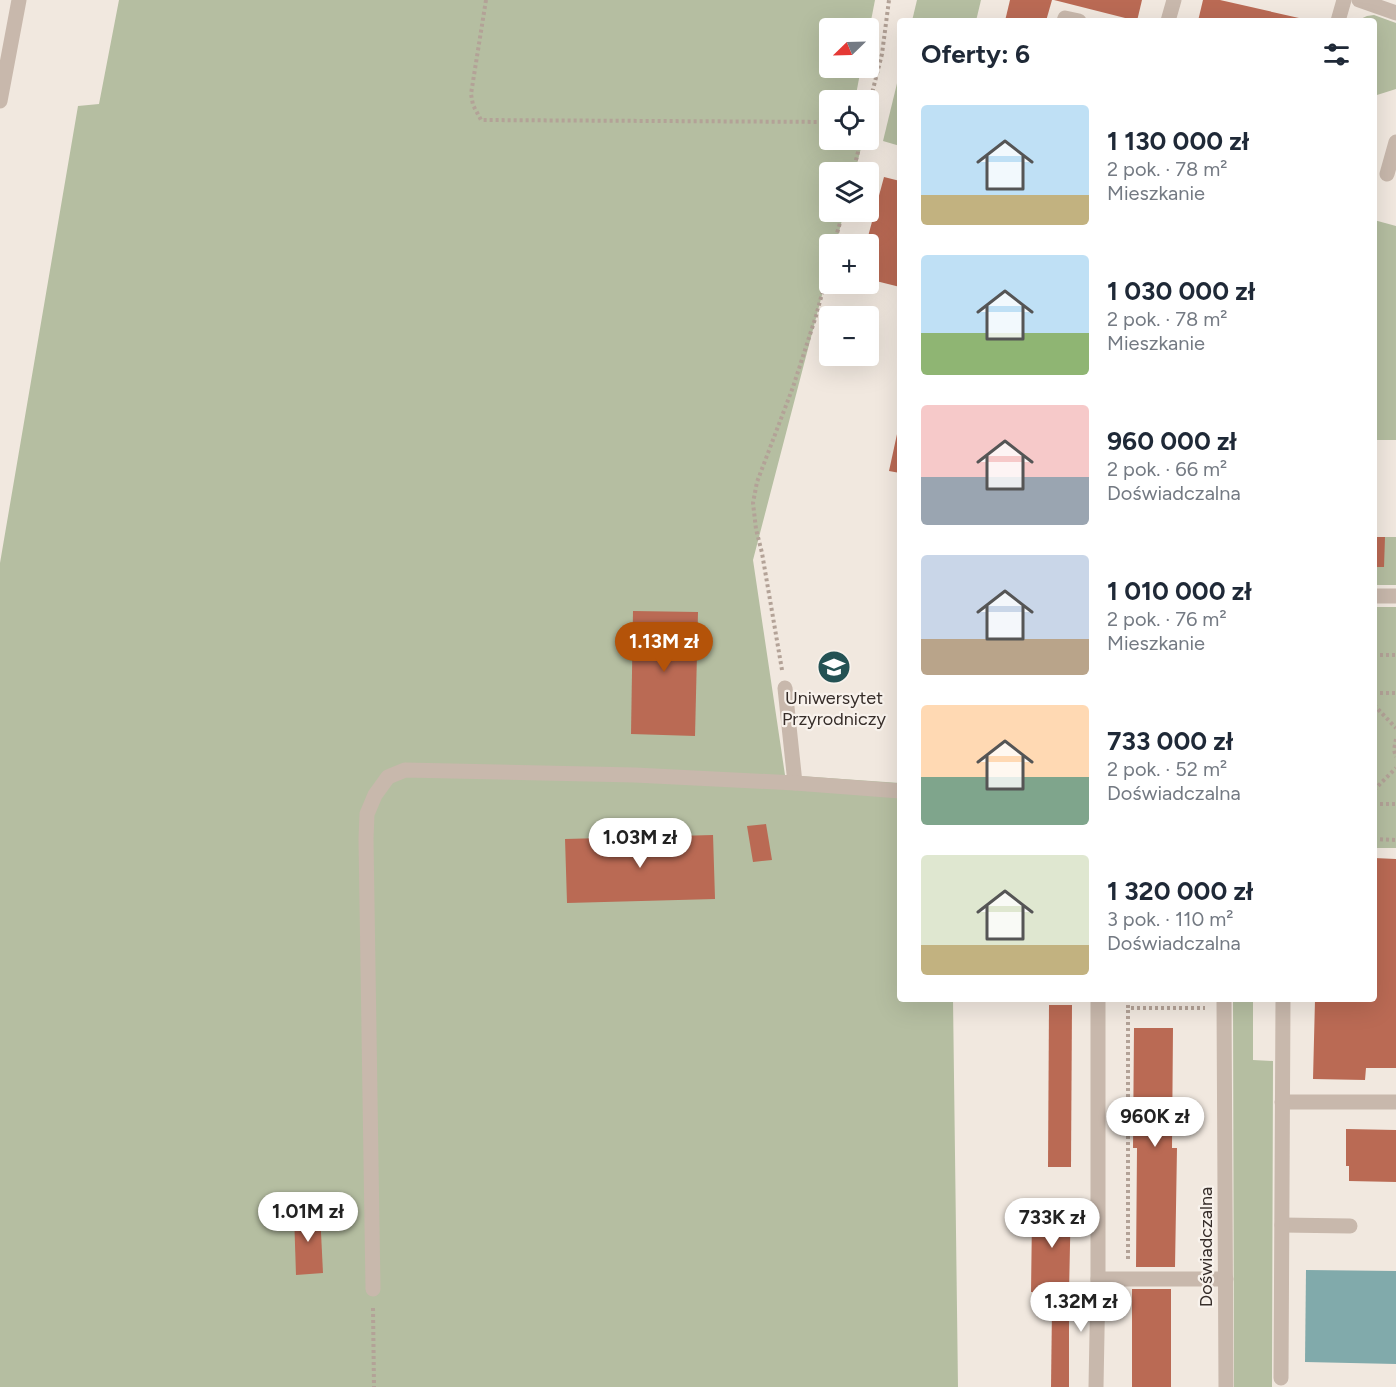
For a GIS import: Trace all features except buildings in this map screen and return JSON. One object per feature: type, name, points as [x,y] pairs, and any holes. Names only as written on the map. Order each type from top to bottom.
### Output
[{"type":"street","points":[[0,101],[19,0]]},
{"type":"street","points":[[1169,18],[1174,0]]},
{"type":"street","points":[[1339,18],[1344,0]]},
{"type":"street","points":[[1359,0],[1396,13]]},
{"type":"street","points":[[1387,174],[1396,142]]},
{"type":"street","points":[[1377,596],[1396,596]]},
{"type":"street","points":[[785,688],[795,783]]},
{"type":"street","points":[[373,1289],[366,839],[367,813],[375,795],[388,777],[405,770],[635,775],[897,791]]},
{"type":"street","points":[[1096,1387],[1098,1002]]},
{"type":"street","name":"Doświadczalna","points":[[1224,1002],[1226,1387]]},
{"type":"street","points":[[1281,1378],[1283,1002]]},
{"type":"street","points":[[1282,1102],[1396,1102]]},
{"type":"street","points":[[1282,1225],[1350,1226]]},
{"type":"street","points":[[1098,1280],[1226,1279]]},
{"type":"path","points":[[486,0],[471,94],[473,105],[481,120],[819,122]]},
{"type":"path","points":[[873,90],[882,54],[889,0]]},
{"type":"path","points":[[785,688],[753,503],[757,482],[793,387],[822,294]]},
{"type":"path","points":[[1377,655],[1396,655]]},
{"type":"path","points":[[1377,693],[1396,693]]},
{"type":"path","points":[[1377,708],[1396,728]]},
{"type":"path","points":[[1396,739],[1394,750],[1396,757]]},
{"type":"path","points":[[1377,787],[1396,768]]},
{"type":"path","points":[[1377,804],[1396,804]]},
{"type":"path","points":[[1377,839],[1396,840]]},
{"type":"path","points":[[1128,1002],[1128,1279]]},
{"type":"path","points":[[1128,1008],[1209,1008]]},
{"type":"path","points":[[373,1289],[374,1387]]},
{"type":"green space","points":[[119,0],[875,0],[872,18],[819,18],[819,78],[859,78],[857,90],[819,90],[819,150],[860,150],[858,162],[819,162],[819,222],[842,222],[838,234],[819,234],[819,294],[822,294],[753,560],[785,775],[897,783],[897,1002],[953,1002],[958,1387],[0,1387],[0,563],[78,106],[99,104]]},
{"type":"green space","points":[[917,0],[981,0],[977,18],[913,18]]},
{"type":"green space","points":[[1374,15],[1396,23],[1396,89],[1377,95],[1377,18],[1363,18]]},
{"type":"green space","points":[[897,83],[897,145],[883,141]]},
{"type":"green space","points":[[1377,221],[1396,226],[1396,440],[1377,440]]},
{"type":"green space","points":[[1377,537],[1396,537],[1396,585],[1377,585]]},
{"type":"green space","points":[[1377,607],[1396,607],[1396,848],[1377,848]]},
{"type":"green space","points":[[1233,1002],[1253,1002],[1253,1060],[1273,1061],[1272,1387],[1234,1387]]},
{"type":"water","points":[[1306,1270],[1396,1271],[1396,1364],[1305,1362]]},
{"type":"place","name":"Uniwersytet Przyrodniczy","points":[[834,667]]}]
